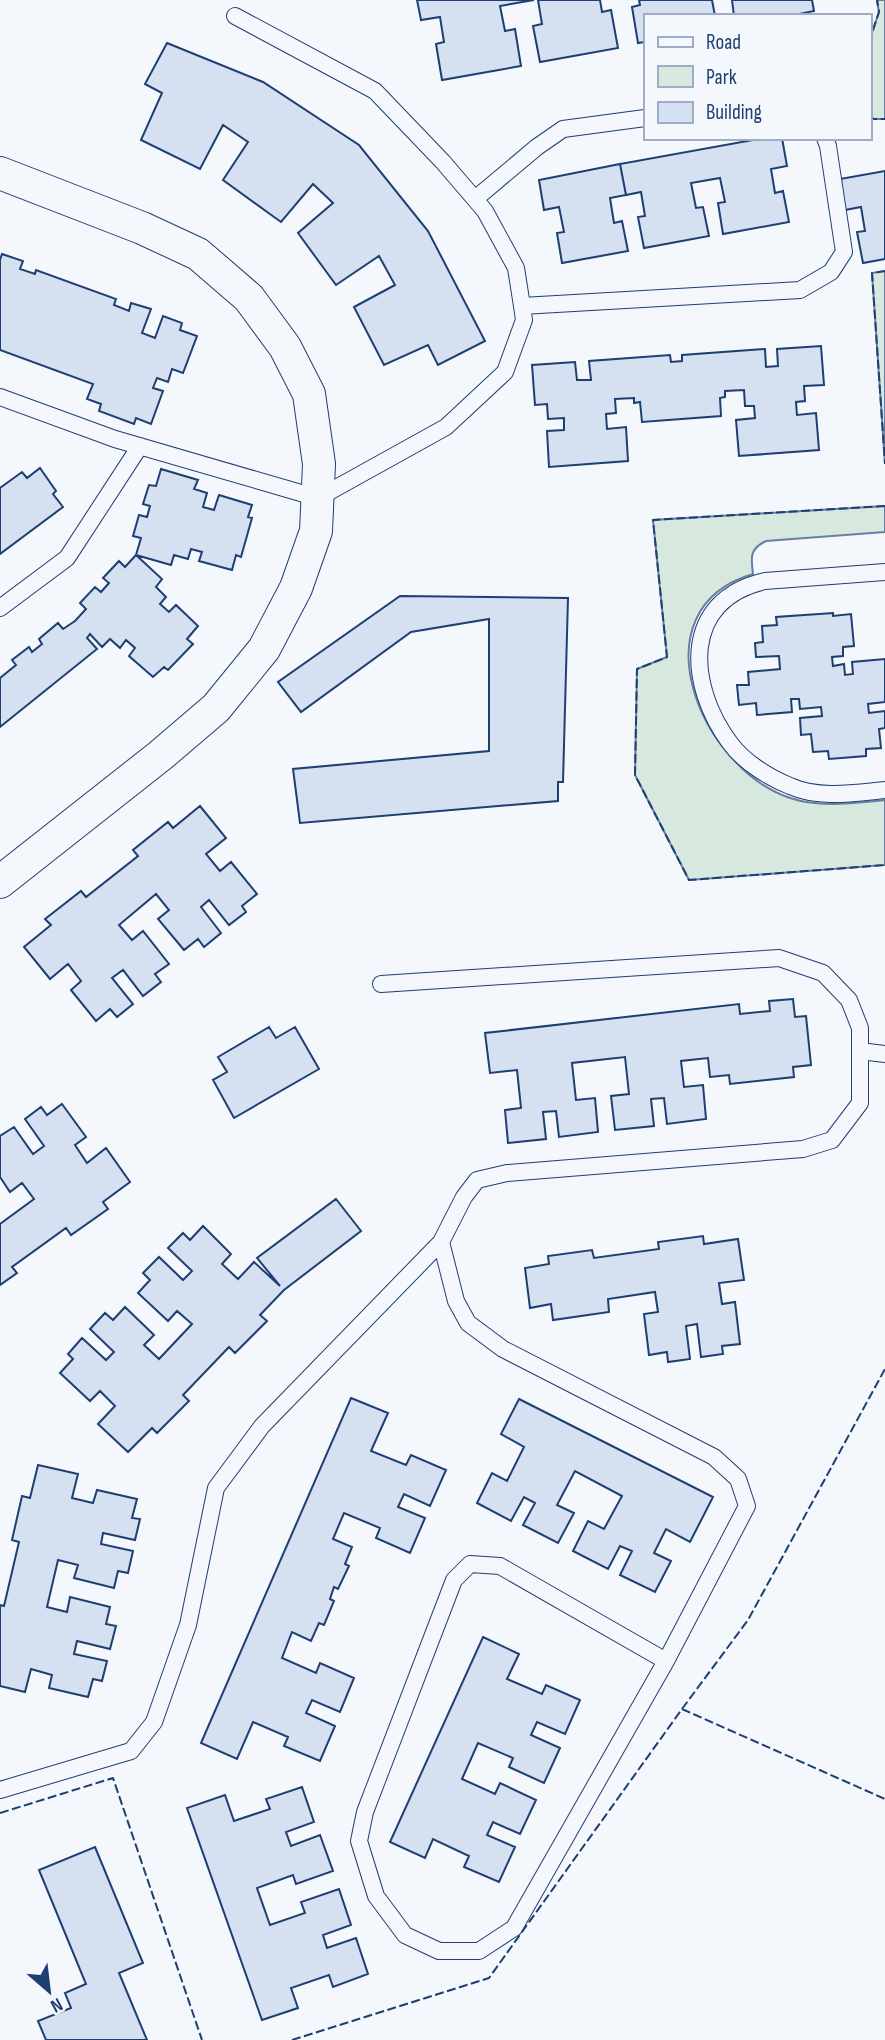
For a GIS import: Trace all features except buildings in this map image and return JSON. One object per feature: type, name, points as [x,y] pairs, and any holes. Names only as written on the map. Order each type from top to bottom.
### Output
[{"type":"street","points":[[0,173],[142,228],[198,254],[249,298],[285,347],[309,394],[319,464],[316,531],[296,588],[264,649],[216,708],[162,755],[0,882]]},
{"type":"lane","points":[[0,397],[140,446],[317,498],[446,427],[505,372],[524,320],[516,268],[485,211],[443,162],[374,92],[235,16]]},
{"type":"lane","points":[[475,199],[537,147],[563,130],[644,118]]},
{"type":"lane","points":[[522,306],[800,290],[831,272],[844,252],[826,140]]},
{"type":"lane","points":[[0,608],[67,558],[140,446]]},
{"type":"lane","points":[[885,572],[765,581],[736,590],[711,613],[702,630],[699,664],[708,703],[730,744],[764,773],[792,787],[822,794],[885,790]]},
{"type":"lane","points":[[0,1790],[131,1751],[154,1722],[188,1625],[216,1488],[262,1426],[441,1242],[464,1197],[477,1180],[507,1173],[803,1149],[832,1140],[860,1103],[860,1028],[849,1000],[823,974],[779,958],[381,984]]},
{"type":"lane","points":[[860,1051],[885,1054]]},
{"type":"lane","points":[[441,1242],[456,1301],[468,1323],[503,1349],[714,1457],[738,1479],[747,1506],[666,1661],[514,1928],[479,1951],[439,1951],[405,1935],[376,1896],[359,1841],[365,1812],[454,1580],[470,1564],[500,1566],[666,1661]]},
{"type":"green space","points":[[877,0],[885,0],[885,119],[871,117],[871,36],[879,12]]},
{"type":"green space","points":[[885,271],[885,464],[872,273]]},
{"type":"green space","points":[[885,506],[885,532],[766,541],[760,544],[752,554],[753,574],[717,592],[696,620],[689,652],[693,688],[707,723],[730,755],[758,781],[790,798],[813,803],[885,800],[885,865],[689,880],[635,775],[637,669],[667,657],[653,520]]},
{"type":"fence","points":[[871,36],[879,12],[877,0]]},
{"type":"fence","points":[[871,117],[885,119]]},
{"type":"fence","points":[[885,271],[872,273],[885,464]]},
{"type":"fence","points":[[885,506],[653,520],[667,657],[637,669],[635,775],[689,880],[885,865]]},
{"type":"fence","points":[[682,1709],[748,1620],[885,1369]]},
{"type":"fence","points":[[292,2040],[489,1978],[682,1709],[885,1799]]},
{"type":"fence","points":[[0,1813],[113,1778],[202,2040]]}]
